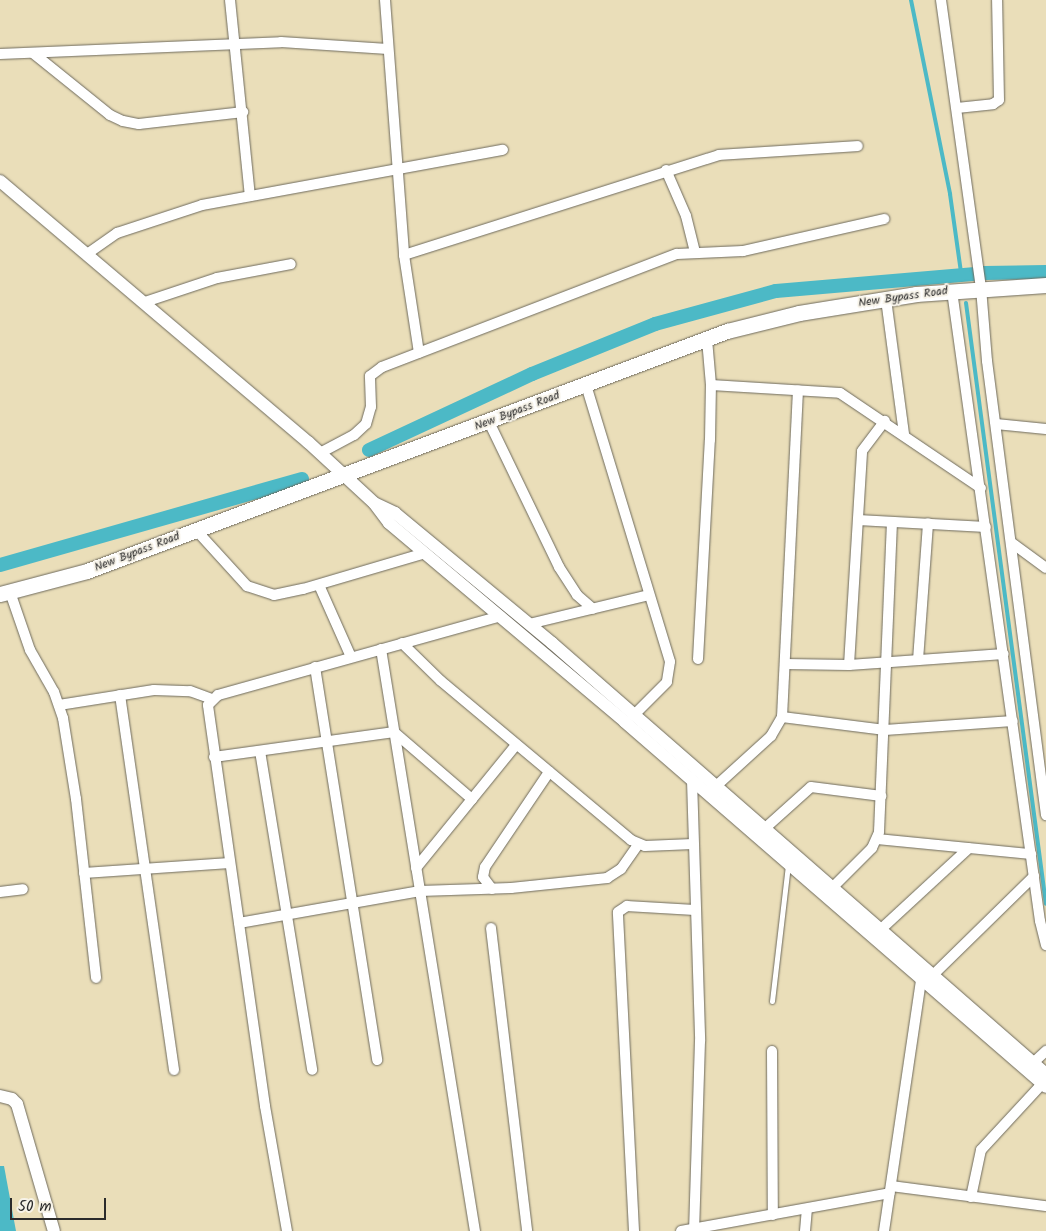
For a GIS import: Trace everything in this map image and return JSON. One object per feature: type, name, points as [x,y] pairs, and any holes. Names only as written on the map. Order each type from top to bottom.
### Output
[{"type":"main road","name":"New Bypass Road","points":[[5,593],[87,571],[344,477],[707,339],[799,313],[952,290],[979,276],[1046,285]]},
{"type":"street","points":[[230,0],[237,44],[250,196]]},
{"type":"street","points":[[385,0],[404,255],[419,353]]},
{"type":"street","points":[[941,0],[979,276],[1046,815]]},
{"type":"street","points":[[957,108],[993,104],[999,100],[997,0]]},
{"type":"street","points":[[0,54],[281,42],[388,50]]},
{"type":"street","points":[[33,53],[110,115],[123,121],[139,124],[242,112]]},
{"type":"street","points":[[404,255],[666,170],[737,152],[858,146]]},
{"type":"street","points":[[87,254],[101,241],[151,219],[250,196],[396,167],[503,150]]},
{"type":"street","points":[[666,170],[683,209],[695,252]]},
{"type":"street","points":[[0,181],[145,302],[320,453],[374,503],[389,523],[788,864],[1033,1063],[1045,1082]]},
{"type":"street","points":[[320,453],[354,435],[366,424],[371,407],[368,382],[374,372],[419,353],[677,254],[743,251],[884,219]]},
{"type":"street","points":[[145,302],[217,278],[291,264]]},
{"type":"street","points":[[952,290],[1034,876],[1046,945]]},
{"type":"street","points":[[886,299],[904,434]]},
{"type":"street","points":[[698,659],[711,385],[707,339]]},
{"type":"street","points":[[586,385],[650,595],[670,674],[634,714]]},
{"type":"street","points":[[711,385],[840,393],[885,421],[981,488]]},
{"type":"street","points":[[715,787],[771,736],[782,717],[798,390]]},
{"type":"street","points":[[849,665],[862,451],[885,421]]},
{"type":"street","points":[[489,422],[559,567],[578,595],[592,608]]},
{"type":"street","points":[[996,424],[1046,429]]},
{"type":"street","points":[[374,503],[396,513],[634,714],[879,931],[926,978],[1045,1082]]},
{"type":"street","points":[[858,520],[986,526]]},
{"type":"street","points":[[831,889],[877,839],[885,730],[892,522]]},
{"type":"street","points":[[918,660],[928,523]]},
{"type":"street","points":[[196,530],[229,569],[256,591],[285,594],[425,553]]},
{"type":"street","points":[[1012,543],[1046,568]]},
{"type":"street","points":[[319,585],[351,657]]},
{"type":"street","points":[[5,593],[30,650],[59,705],[67,738],[96,978]]},
{"type":"street","points":[[529,624],[650,595]]},
{"type":"street","points":[[59,705],[120,695],[175,689],[212,698],[315,667],[500,616]]},
{"type":"street","points":[[402,643],[441,681],[638,845],[693,844]]},
{"type":"street","points":[[381,649],[476,1231]]},
{"type":"street","points":[[785,664],[849,665],[1004,654]]},
{"type":"street","points":[[315,667],[354,903],[377,1060]]},
{"type":"street","points":[[120,695],[174,1070]]},
{"type":"street","points":[[212,698],[208,712],[214,757],[238,923],[287,1231]]},
{"type":"street","points":[[782,717],[885,730],[1013,721]]},
{"type":"street","points":[[214,757],[394,732],[472,799]]},
{"type":"street","points":[[416,868],[516,745]]},
{"type":"street","points":[[260,751],[312,1070]]},
{"type":"street","points":[[492,888],[483,877],[485,867],[549,772]]},
{"type":"street","points":[[692,780],[694,910],[700,1041],[689,1230],[728,1227],[773,1215],[890,1190],[1046,1206]]},
{"type":"street","points":[[763,830],[811,787],[881,796]]},
{"type":"street","points":[[877,839],[1031,854]]},
{"type":"street","points":[[238,923],[420,891],[492,888],[607,878],[621,869],[638,845]]},
{"type":"street","points":[[879,931],[969,848]]},
{"type":"street","points":[[84,873],[230,863]]},
{"type":"street","points":[[884,1231],[926,978],[1034,876]]},
{"type":"street","points":[[0,892],[24,889]]},
{"type":"street","points":[[634,1231],[618,912],[626,906],[694,910]]},
{"type":"street","points":[[491,928],[527,1231]]},
{"type":"street","points":[[1033,1063],[1046,1050]]},
{"type":"street","points":[[772,1051],[773,1215]]},
{"type":"street","points":[[971,1197],[981,1150],[1045,1082]]},
{"type":"street","points":[[0,1096],[12,1099],[16,1104],[54,1231]]},
{"type":"street","points":[[805,1231],[807,1209]]},
{"type":"lane","points":[[772,1002],[788,864]]},
{"type":"water","points":[[0,1166],[4,1166],[16,1231],[0,1231]]},
{"type":"waterway","points":[[911,0],[950,194],[962,279]]},
{"type":"waterway","points":[[369,450],[532,374],[655,324],[776,291],[984,273],[1046,272]]},
{"type":"waterway","points":[[966,303],[1046,904]]},
{"type":"waterway","points":[[0,565],[302,479]]}]
